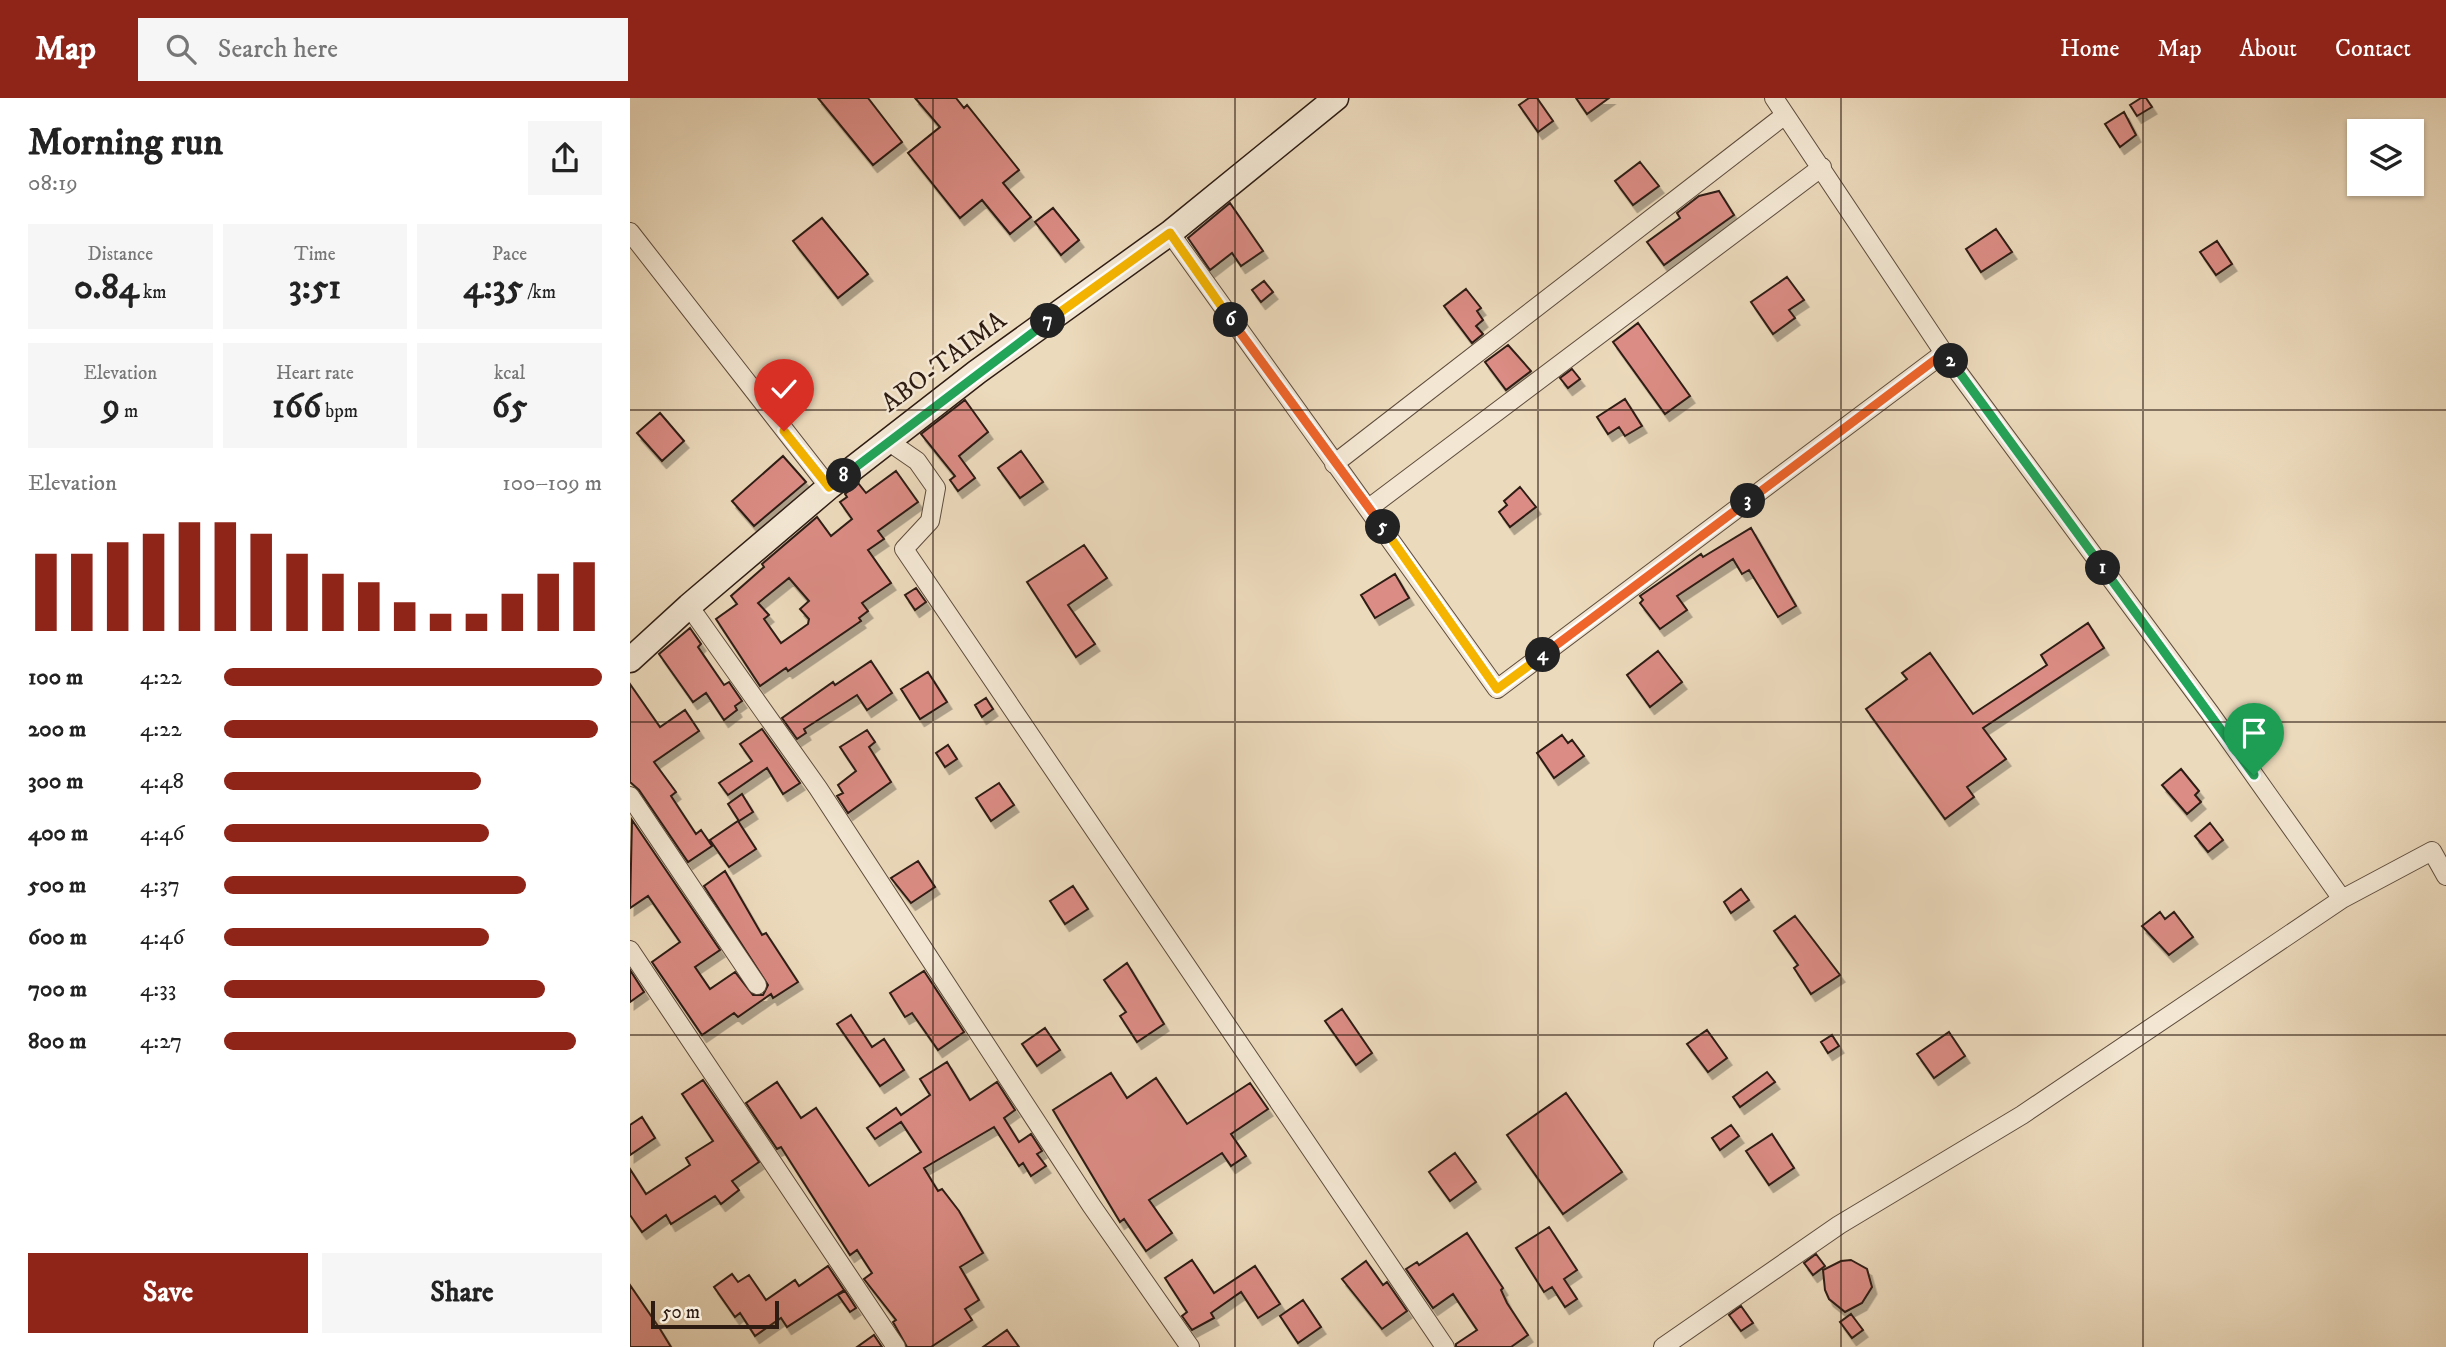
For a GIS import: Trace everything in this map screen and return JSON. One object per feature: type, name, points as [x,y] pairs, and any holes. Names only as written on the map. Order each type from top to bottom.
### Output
[{"type":"street","name":"ABO-TAIMA","points":[[630,660],[829,487],[976,372],[1170,233],[1336,98]]},
{"type":"street","points":[[1774,98],[1944,353],[2210,712],[2342,899]]},
{"type":"street","points":[[1334,464],[1785,115]]},
{"type":"street","points":[[1369,508],[1822,167]]},
{"type":"street","points":[[630,232],[829,487]]},
{"type":"street","points":[[1170,233],[1497,689],[1944,353]]},
{"type":"street","points":[[888,441],[917,461],[936,488],[930,521],[904,549],[1445,1347]]},
{"type":"street","points":[[689,606],[818,788],[1091,1205],[1189,1347]]},
{"type":"street","points":[[630,796],[757,985]]},
{"type":"street","points":[[1663,1347],[1839,1225],[2022,1115],[2342,899],[2432,851],[2446,876]]},
{"type":"street","points":[[630,950],[896,1347]]},
{"type":"building","points":[[818,98],[868,98],[902,142],[873,165]]},
{"type":"building","points":[[915,98],[956,98],[964,108],[967,105],[1019,170],[1003,183],[1031,217],[1010,234],[982,200],[960,218],[908,153],[940,127]]},
{"type":"building","points":[[1529,98],[1537,98],[1553,121],[1538,132],[1519,105]]},
{"type":"building","points":[[1576,98],[1609,98],[1587,114]]},
{"type":"building","points":[[2146,98],[2152,107],[2137,116],[2130,105]]},
{"type":"building","points":[[2124,112],[2136,135],[2120,147],[2105,124]]},
{"type":"building","points":[[1640,162],[1659,186],[1633,205],[1615,181]]},
{"type":"building","points":[[1719,191],[1734,215],[1664,265],[1647,242],[1680,218],[1677,213],[1699,196]]},
{"type":"building","points":[[1230,203],[1263,251],[1241,266],[1232,253],[1210,270],[1188,238]]},
{"type":"building","points":[[1053,208],[1079,240],[1061,255],[1035,222]]},
{"type":"building","points":[[822,218],[868,274],[838,298],[793,241]]},
{"type":"building","points":[[1996,229],[2012,252],[1981,272],[1966,249]]},
{"type":"building","points":[[2217,241],[2232,264],[2216,275],[2200,252]]},
{"type":"building","points":[[1787,277],[1804,300],[1789,310],[1795,318],[1773,334],[1751,302]]},
{"type":"building","points":[[1264,281],[1273,292],[1261,302],[1252,290]]},
{"type":"building","points":[[1466,289],[1481,308],[1477,311],[1483,320],[1476,326],[1483,334],[1472,343],[1444,306]]},
{"type":"building","points":[[1638,323],[1690,396],[1665,414],[1613,342]]},
{"type":"building","points":[[1508,345],[1531,371],[1506,390],[1485,362]]},
{"type":"building","points":[[1572,369],[1580,379],[1568,388],[1560,378]]},
{"type":"building","points":[[1625,399],[1642,426],[1625,436],[1619,427],[1608,434],[1597,417]]},
{"type":"building","points":[[965,400],[988,432],[959,456],[975,478],[958,491],[950,480],[955,476],[921,434]]},
{"type":"building","points":[[660,413],[684,441],[662,461],[637,433]]},
{"type":"building","points":[[1021,451],[1043,482],[1020,498],[998,468]]},
{"type":"building","points":[[783,456],[806,482],[754,526],[732,501]]},
{"type":"building","points":[[896,471],[918,502],[878,531],[884,539],[868,550],[891,583],[862,603],[868,611],[859,618],[861,621],[788,671],[786,668],[760,686],[716,619],[737,604],[731,596],[764,567],[762,564],[817,517],[831,536],[852,519],[840,502],[847,497],[845,494],[858,483],[866,493]],"holes":[[[789,578],[809,601],[800,609],[809,619],[808,624],[781,643],[764,619],[769,615],[758,603]]]},
{"type":"building","points":[[1520,487],[1536,507],[1510,527],[1499,512],[1507,505],[1504,501]]},
{"type":"building","points":[[1751,528],[1796,606],[1778,617],[1749,570],[1742,574],[1733,559],[1677,596],[1687,610],[1660,629],[1640,603],[1643,600],[1640,596],[1701,554],[1703,557]]},
{"type":"building","points":[[1084,545],[1107,578],[1068,605],[1095,644],[1076,657],[1027,582]]},
{"type":"building","points":[[1395,574],[1409,598],[1375,618],[1361,595]]},
{"type":"building","points":[[916,588],[926,602],[915,610],[905,595]]},
{"type":"building","points":[[2088,623],[2104,648],[1983,728],[2006,759],[1967,787],[1974,797],[1945,819],[1866,709],[1907,679],[1902,673],[1930,653],[1973,714],[2047,665],[2041,655]]},
{"type":"building","points":[[690,628],[701,644],[698,647],[724,685],[729,682],[742,701],[735,706],[737,710],[724,720],[706,693],[693,702],[659,654]]},
{"type":"building","points":[[1658,651],[1682,682],[1650,707],[1627,675]]},
{"type":"building","points":[[871,661],[892,693],[867,710],[857,695],[804,729],[806,733],[797,739],[782,718],[833,682],[835,685]]},
{"type":"building","points":[[928,672],[947,702],[920,719],[901,689]]},
{"type":"building","points":[[630,684],[660,727],[685,710],[699,731],[654,762],[676,792],[671,796],[696,834],[701,830],[712,846],[688,862],[639,790],[630,782]]},
{"type":"building","points":[[986,698],[993,709],[982,717],[975,705]]},
{"type":"building","points":[[762,729],[800,783],[783,794],[767,768],[728,795],[719,783],[752,761],[740,744]]},
{"type":"building","points":[[867,730],[875,742],[869,747],[891,782],[848,813],[837,796],[843,793],[838,785],[856,771],[840,747]]},
{"type":"building","points":[[1562,735],[1568,743],[1572,740],[1584,756],[1554,778],[1537,753]]},
{"type":"building","points":[[948,745],[957,759],[945,767],[936,753]]},
{"type":"building","points":[[2181,769],[2199,791],[2195,795],[2201,802],[2187,814],[2162,785]]},
{"type":"building","points":[[999,783],[1014,805],[991,821],[976,798]]},
{"type":"building","points":[[742,794],[753,812],[739,821],[728,804]]},
{"type":"building","points":[[632,820],[720,950],[695,967],[710,989],[735,972],[753,995],[763,995],[768,985],[704,886],[725,871],[762,935],[766,933],[798,982],[773,998],[771,994],[738,1017],[734,1013],[702,1035],[652,962],[680,942],[648,896],[630,908]]},
{"type":"building","points":[[738,821],[756,849],[729,867],[710,840]]},
{"type":"building","points":[[2210,823],[2223,840],[2208,852],[2195,836]]},
{"type":"building","points":[[918,861],[935,887],[911,903],[891,878]]},
{"type":"building","points":[[1073,886],[1088,909],[1065,924],[1050,901]]},
{"type":"building","points":[[1741,889],[1749,900],[1731,913],[1724,902]]},
{"type":"building","points":[[2160,912],[2165,919],[2174,912],[2193,937],[2169,955],[2142,926]]},
{"type":"building","points":[[1795,916],[1840,975],[1811,994],[1794,968],[1798,965],[1774,931]]},
{"type":"building","points":[[1127,963],[1164,1024],[1137,1042],[1120,1016],[1126,1012],[1104,980]]},
{"type":"building","points":[[630,970],[644,992],[630,1002]]},
{"type":"building","points":[[924,971],[964,1032],[938,1050],[912,1013],[905,1017],[890,993]]},
{"type":"building","points":[[1342,1009],[1372,1053],[1356,1065],[1325,1021]]},
{"type":"building","points":[[851,1015],[872,1047],[884,1039],[904,1070],[880,1086],[837,1024]]},
{"type":"building","points":[[1045,1028],[1060,1050],[1037,1066],[1022,1044]]},
{"type":"building","points":[[1707,1030],[1727,1058],[1708,1072],[1687,1044]]},
{"type":"building","points":[[1949,1032],[1965,1056],[1934,1078],[1917,1054]]},
{"type":"building","points":[[1832,1035],[1839,1046],[1828,1053],[1821,1042]]},
{"type":"building","points":[[947,1062],[970,1100],[997,1082],[1015,1110],[1004,1118],[1019,1142],[1031,1134],[1042,1151],[1037,1154],[1046,1166],[1031,1176],[1023,1163],[1019,1166],[994,1127],[924,1168],[938,1191],[942,1189],[959,1211],[983,1253],[960,1267],[979,1300],[965,1309],[972,1320],[931,1347],[907,1347],[893,1322],[896,1320],[864,1279],[872,1273],[857,1250],[850,1255],[781,1147],[777,1149],[746,1103],[777,1082],[801,1118],[816,1108],[869,1186],[921,1152],[901,1122],[875,1139],[867,1128],[896,1108],[901,1115],[930,1095],[920,1079]]},
{"type":"building","points":[[1767,1072],[1775,1082],[1740,1107],[1733,1097]]},
{"type":"building","points":[[1111,1073],[1127,1098],[1156,1078],[1187,1124],[1250,1083],[1268,1109],[1231,1134],[1246,1156],[1231,1166],[1222,1153],[1149,1200],[1172,1233],[1146,1251],[1124,1219],[1120,1222],[1053,1110]]},
{"type":"building","points":[[703,1080],[759,1162],[732,1181],[739,1190],[721,1204],[715,1196],[671,1224],[666,1215],[642,1232],[630,1215],[630,1169],[646,1194],[690,1165],[686,1158],[713,1141],[682,1094]]},
{"type":"building","points":[[1566,1093],[1622,1172],[1563,1214],[1507,1135]]},
{"type":"building","points":[[642,1117],[655,1138],[630,1155],[630,1125]]},
{"type":"building","points":[[1731,1125],[1739,1136],[1720,1150],[1712,1138]]},
{"type":"building","points":[[1772,1134],[1794,1168],[1769,1185],[1746,1151]]},
{"type":"building","points":[[1455,1153],[1476,1182],[1450,1201],[1429,1172]]},
{"type":"building","points":[[1549,1227],[1577,1270],[1564,1279],[1577,1299],[1565,1307],[1552,1287],[1544,1292],[1516,1248]]},
{"type":"building","points":[[1467,1233],[1503,1288],[1501,1290],[1507,1303],[1528,1335],[1511,1347],[1456,1347],[1456,1344],[1477,1330],[1453,1294],[1433,1308],[1406,1269],[1417,1262],[1419,1265]]},
{"type":"building","points":[[1816,1254],[1825,1266],[1813,1275],[1804,1263]]},
{"type":"building","points":[[1192,1260],[1214,1293],[1255,1266],[1280,1304],[1258,1318],[1241,1292],[1211,1313],[1214,1318],[1192,1330],[1182,1316],[1187,1312],[1165,1278]]},
{"type":"building","points":[[1851,1260],[1867,1269],[1872,1287],[1862,1303],[1845,1312],[1829,1299],[1823,1270],[1841,1261]]},
{"type":"building","points":[[1366,1261],[1383,1285],[1387,1282],[1407,1311],[1382,1329],[1342,1279]]},
{"type":"building","points":[[828,1266],[844,1290],[787,1327],[781,1318],[755,1336],[740,1313],[735,1317],[714,1287],[732,1274],[738,1282],[749,1275],[766,1300],[795,1280],[799,1286]]},
{"type":"building","points":[[630,1285],[660,1329],[671,1347],[630,1347]]},
{"type":"building","points":[[845,1291],[856,1308],[850,1312],[838,1295]]},
{"type":"building","points":[[1303,1300],[1321,1327],[1298,1343],[1280,1316]]},
{"type":"building","points":[[1741,1306],[1753,1323],[1741,1331],[1729,1315]]},
{"type":"building","points":[[1851,1314],[1863,1330],[1852,1338],[1840,1322]]},
{"type":"building","points":[[1007,1330],[1019,1347],[983,1347]]},
{"type":"building","points":[[874,1335],[882,1347],[857,1347]]},
{"type":"route","points":[[784,431],[829,487],[976,372],[1170,233],[1497,689],[1944,353],[2254,775]]}]
